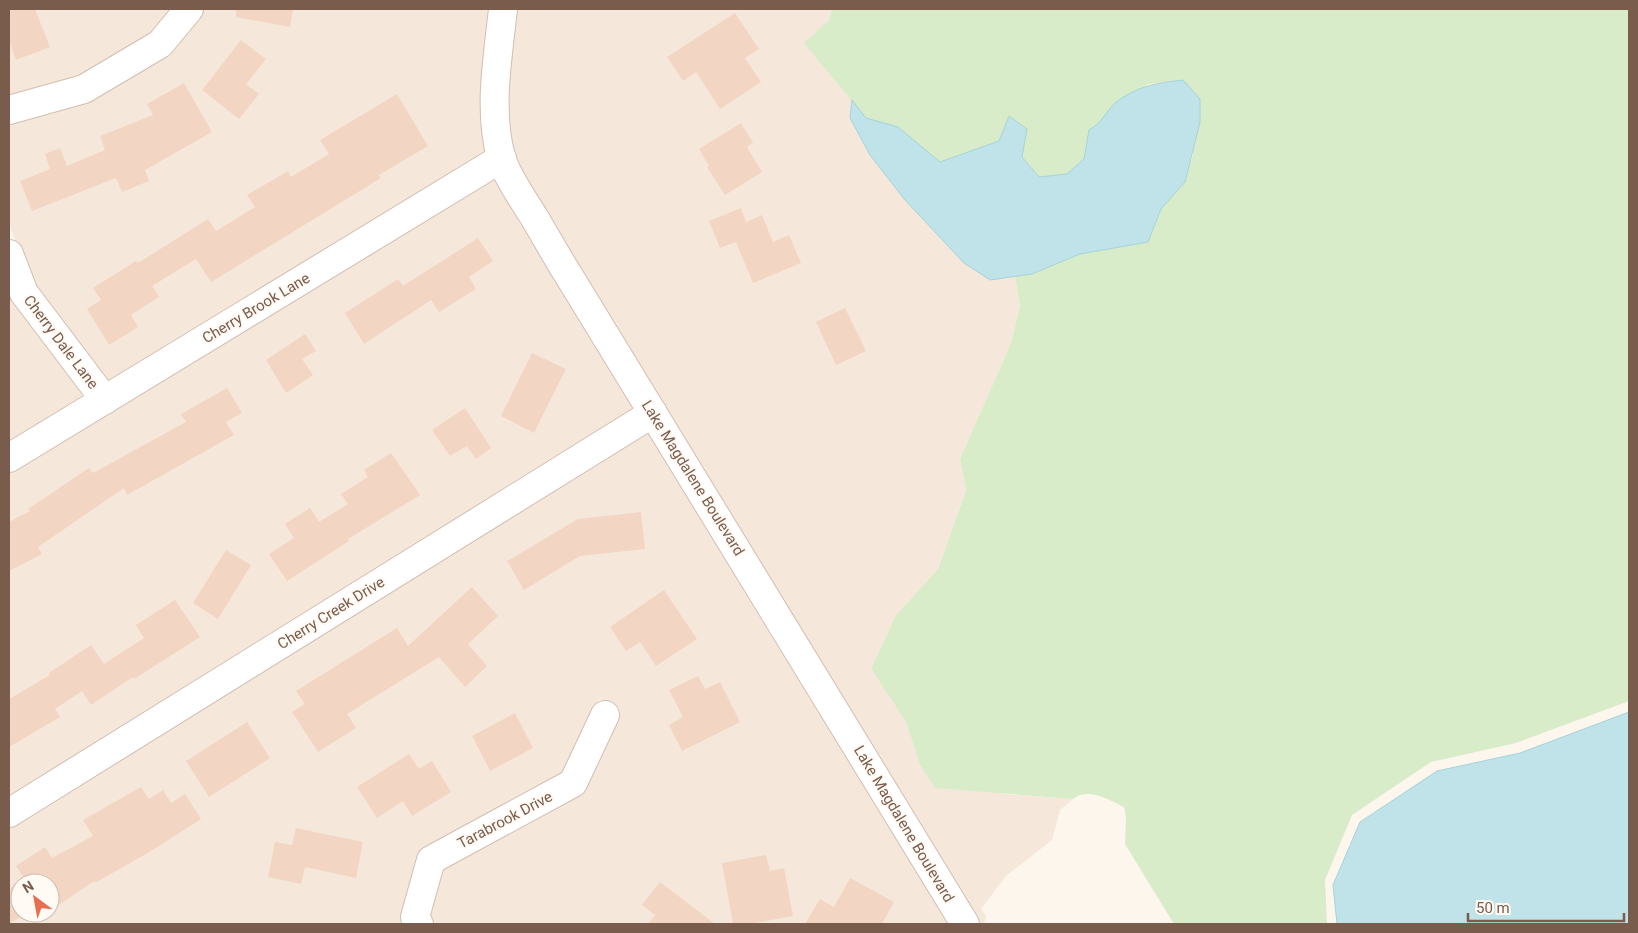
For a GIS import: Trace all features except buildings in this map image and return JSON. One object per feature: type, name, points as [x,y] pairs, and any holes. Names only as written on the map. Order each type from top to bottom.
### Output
[{"type":"street","points":[[9,110],[84,89],[160,44],[189,9]]},
{"type":"street","name":"Lake Magdalene Boulevard","points":[[503,9],[495,99],[497,133],[502,158],[518,191],[568,276],[966,924]]},
{"type":"street","name":"Cherry Brook Lane","points":[[9,458],[502,158]]},
{"type":"street","name":"Cherry Dale Lane","points":[[9,254],[24,293],[105,400]]},
{"type":"street","name":"Cherry Creek Drive","points":[[9,813],[653,413]]},
{"type":"street","name":"Tarabrook Drive","points":[[419,924],[415,917],[430,860],[573,783],[605,715]]},
{"type":"shaded area","points":[[9,9],[174,9],[152,35],[79,78],[9,97]]},
{"type":"shaded area","points":[[203,9],[491,9],[489,151],[107,385],[33,288],[9,224],[9,122],[201,13]]},
{"type":"shaded area","points":[[514,9],[832,9],[829,20],[805,43],[852,100],[850,118],[990,280],[1015,276],[1020,306],[1011,343],[960,459],[966,489],[938,569],[896,615],[871,669],[906,722],[920,765],[1004,794],[1073,799],[1060,810],[1052,840],[1006,876],[981,909],[986,916],[984,924],[978,924],[516,163],[508,134],[508,63]]},
{"type":"shaded area","points":[[498,175],[637,409],[9,799],[9,472],[104,417]]},
{"type":"shaded area","points":[[9,284],[88,396],[9,444]]},
{"type":"shaded area","points":[[650,429],[953,924],[432,924],[428,917],[440,869],[584,789],[620,711],[599,699],[564,774],[425,850],[407,924],[9,924],[9,828]]},
{"type":"green space","points":[[832,9],[1629,9],[1629,701],[1516,743],[1431,762],[1352,815],[1325,880],[1327,924],[1174,924],[1125,844],[1126,818],[1124,807],[1092,794],[1085,794],[1073,799],[935,788],[920,765],[906,722],[871,669],[896,615],[938,569],[966,490],[960,459],[1011,343],[1020,306],[1015,276],[1032,274],[1080,254],[1148,242],[1161,209],[1185,182],[1193,148],[1183,80],[1149,84],[1118,100],[1098,125],[1089,130],[1084,159],[1067,174],[1039,177],[1022,157],[1027,129],[1009,116],[999,141],[940,162],[898,127],[866,118],[804,43],[829,20]]},
{"type":"water","points":[[1183,80],[1200,99],[1200,122],[1185,182],[1161,209],[1148,242],[1080,254],[1032,274],[990,280],[964,263],[905,200],[870,155],[850,118],[852,100],[866,118],[898,127],[940,162],[999,141],[1009,116],[1027,129],[1022,157],[1039,177],[1067,174],[1084,159],[1089,130],[1098,123],[1115,103],[1142,88]]},
{"type":"water","points":[[1629,712],[1629,924],[1337,924],[1333,885],[1360,822],[1437,771],[1520,753]]}]
